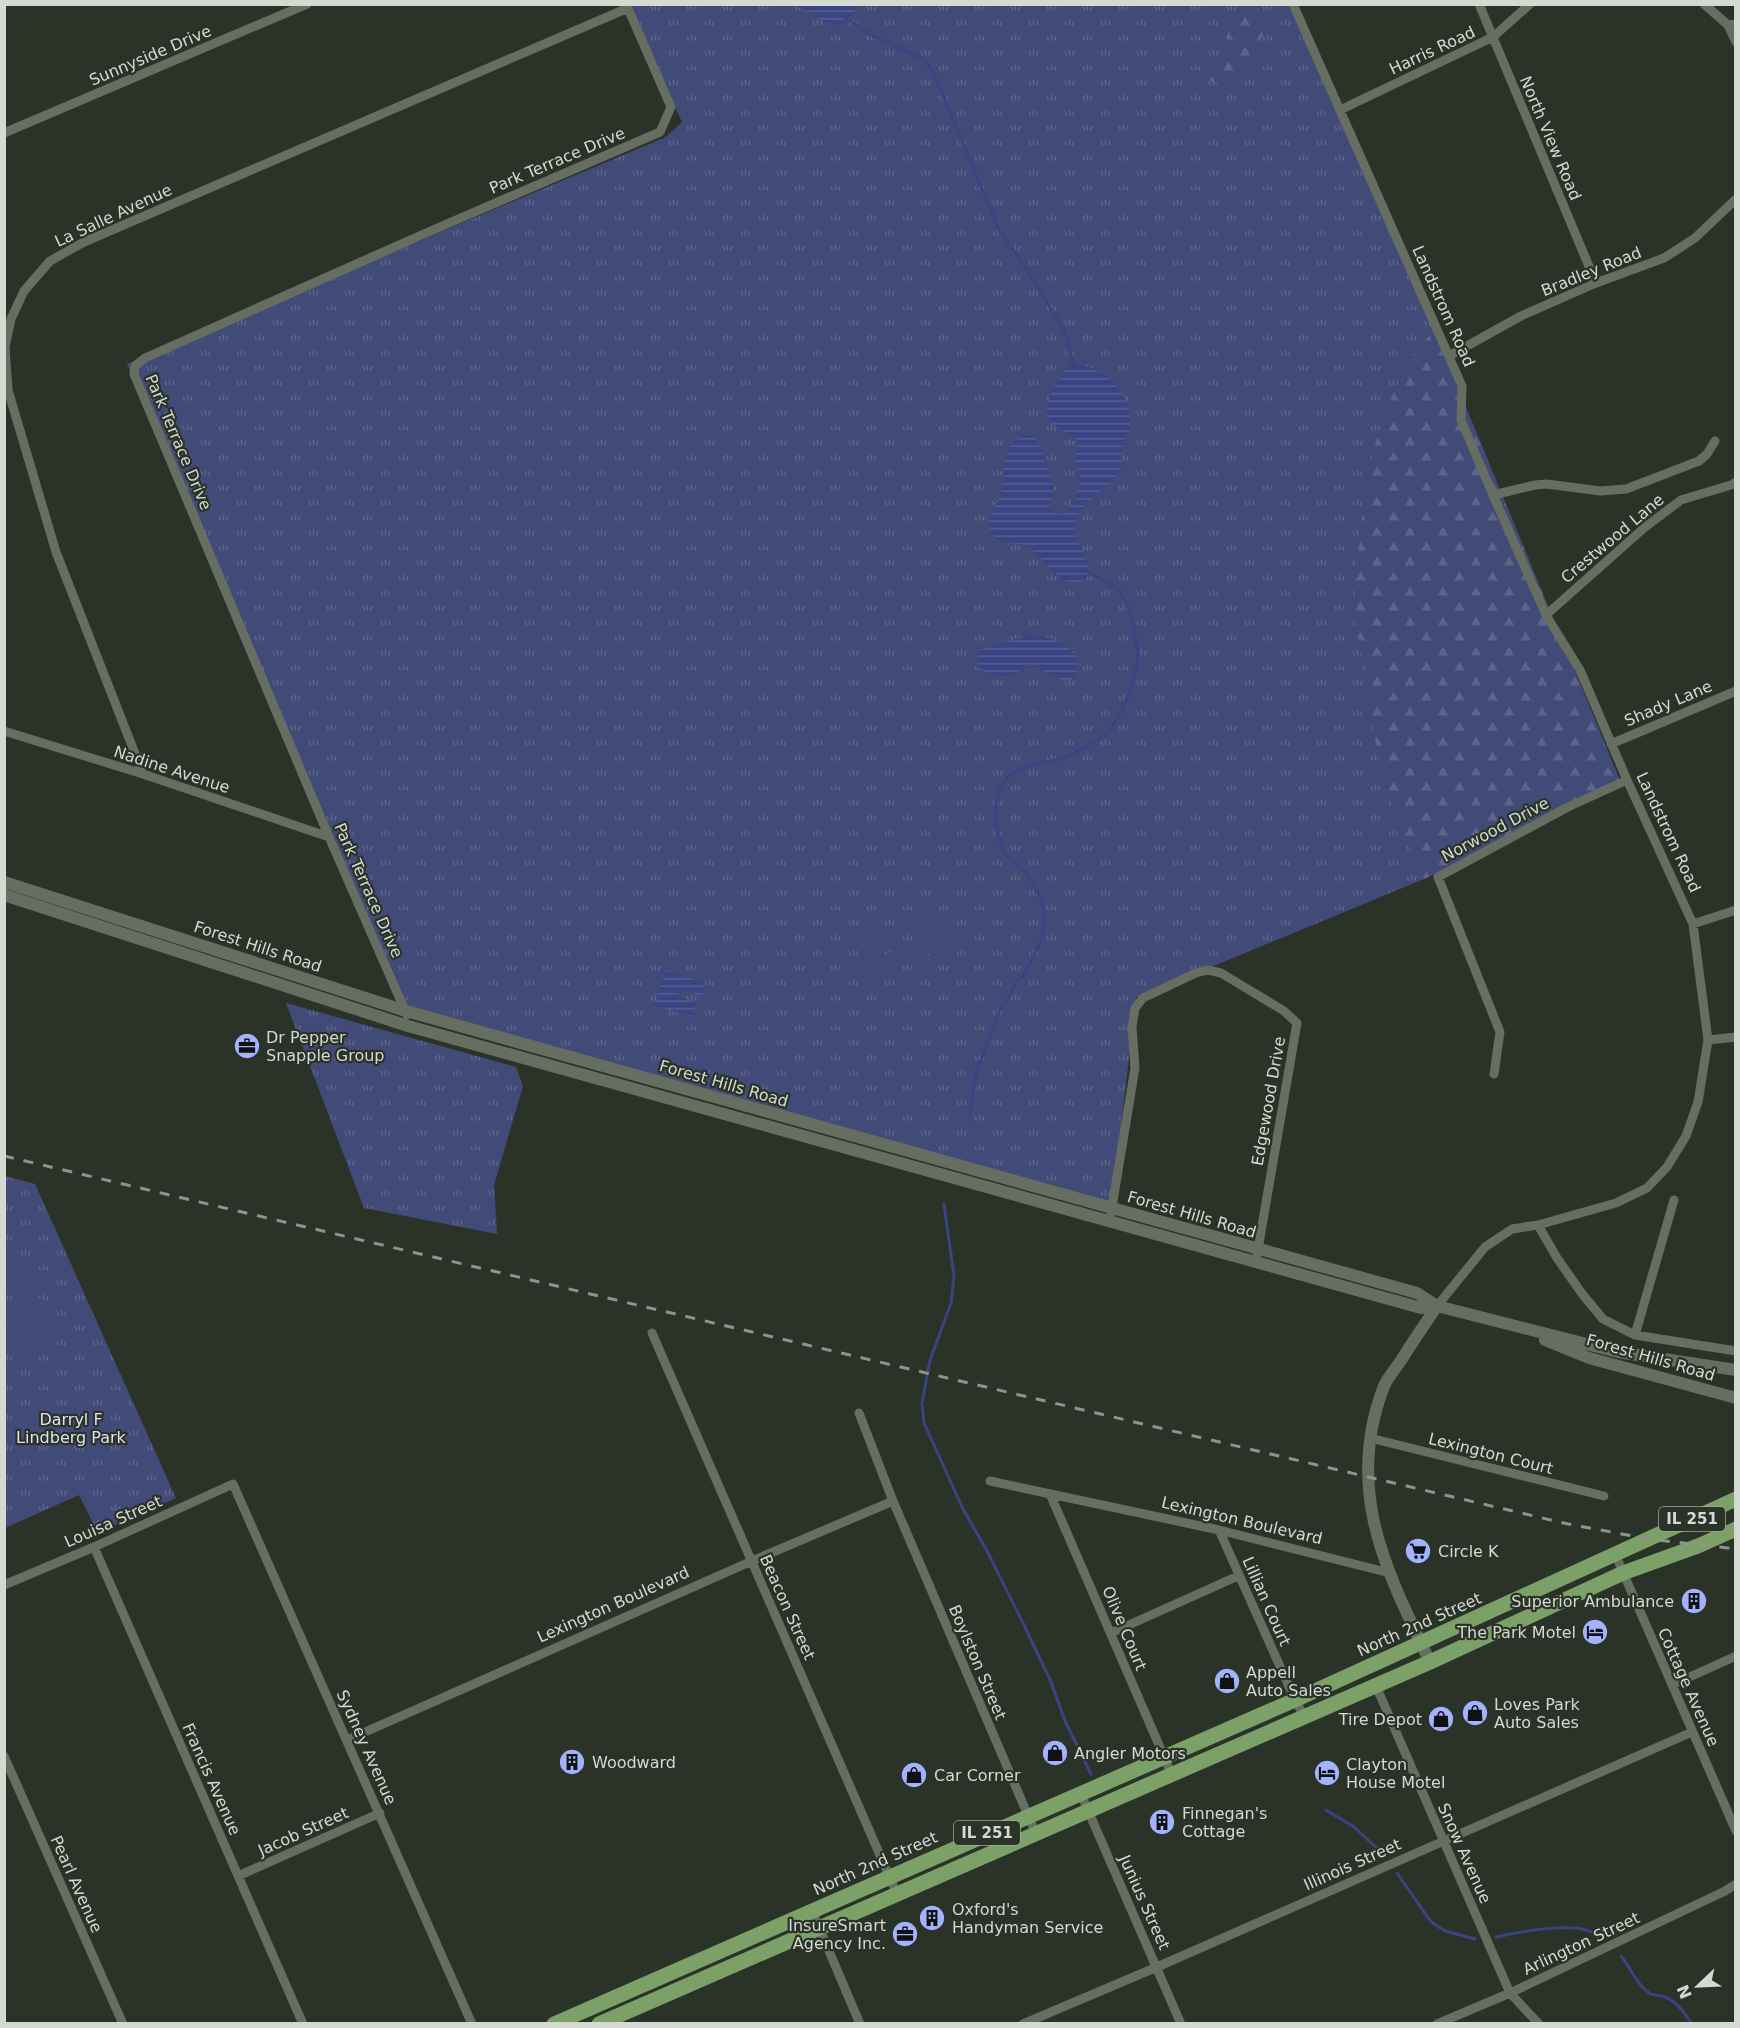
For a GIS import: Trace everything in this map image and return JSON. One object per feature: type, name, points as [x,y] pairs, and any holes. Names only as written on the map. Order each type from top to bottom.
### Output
[{"type":"main road","name":"North 2nd Street","points":[[554,2024],[1080,1792],[1295,1700],[1736,1499]]},
{"type":"main road","name":"IL 251","points":[[599,2024],[1376,1686],[1623,1573],[1698,1546],[1736,1529]]},
{"type":"street","name":"Sunnyside Drive","points":[[4,133],[307,4]]},
{"type":"street","name":"Landstrom Road","points":[[1293,4],[1462,386],[1461,420],[1493,495],[1546,615],[1580,670],[1693,924],[1708,1040],[1698,1102],[1686,1136],[1667,1167],[1647,1188],[1616,1203],[1538,1225],[1512,1229],[1485,1247],[1437,1306],[1385,1385],[1370,1438],[1367,1492],[1375,1531],[1390,1573]]},
{"type":"street","name":"North View Road","points":[[1479,4],[1596,284]]},
{"type":"street","name":"Harris Road","points":[[1340,110],[1493,37],[1530,4]]},
{"type":"street","points":[[1704,4],[1732,24],[1736,42]]},
{"type":"street","name":"Park Terrace Drive","points":[[408,1026],[406,1011],[328,837],[134,374],[135,366],[145,358],[394,247],[660,132],[671,107],[627,6]]},
{"type":"street","name":"La Salle Avenue","points":[[143,774],[56,552],[19,434],[8,390],[4,347],[11,319],[24,291],[50,261],[84,243],[627,6]]},
{"type":"street","name":"Bradley Road","points":[[1449,356],[1521,316],[1664,258],[1695,238],[1736,199]]},
{"type":"street","points":[[1493,495],[1547,484],[1600,491],[1626,489],[1699,460],[1707,454],[1715,441]]},
{"type":"street","name":"Crestwood Lane","points":[[1546,615],[1644,528],[1681,500],[1736,482]]},
{"type":"street","name":"Shady Lane","points":[[1611,744],[1736,691]]},
{"type":"street","name":"Nadine Avenue","points":[[4,731],[143,774],[328,837]]},
{"type":"street","name":"Norwood Drive","points":[[1494,1074],[1500,1032],[1438,877],[1568,807],[1627,780]]},
{"type":"street","name":"Forest Hills Road","points":[[4,882],[24,895],[230,969],[408,1026],[1421,1308],[1437,1306],[1490,1318],[1618,1353],[1736,1370]]},
{"type":"street","name":"Forest Hills Road","points":[[4,895],[24,895],[231,955],[406,1011],[1417,1293],[1437,1306]]},
{"type":"street","points":[[1693,924],[1736,910]]},
{"type":"street","points":[[230,969],[231,955]]},
{"type":"street","name":"Edgewood Drive","points":[[1110,1222],[1135,1068],[1132,1028],[1135,1008],[1143,998],[1196,973],[1208,970],[1221,973],[1284,1011],[1297,1023],[1255,1263]]},
{"type":"street","points":[[1708,1040],[1736,1037]]},
{"type":"street","points":[[604,1080],[606,1066]]},
{"type":"street","points":[[673,1100],[676,1086]]},
{"type":"street","points":[[1635,1335],[1674,1200]]},
{"type":"street","points":[[1538,1225],[1557,1258],[1603,1319],[1635,1335],[1736,1351]]},
{"type":"street","name":"Forest Hills Road","points":[[1490,1318],[1589,1358],[1736,1398]]},
{"type":"street","name":"Beacon Street","points":[[652,1333],[897,1894]]},
{"type":"street","name":"Boylston Street","points":[[859,1413],[893,1501],[1036,1834]]},
{"type":"street","name":"Lexington Court","points":[[1370,1438],[1604,1496]]},
{"type":"street","name":"Lexington Boulevard","points":[[990,1481],[1219,1530],[1390,1573]]},
{"type":"street","name":"Louisa Street","points":[[4,1585],[233,1484]]},
{"type":"street","name":"Sydney Avenue","points":[[233,1484],[472,2024]]},
{"type":"street","name":"Olive Court","points":[[1050,1494],[1172,1775]]},
{"type":"street","name":"Lexington Boulevard","points":[[347,1740],[893,1501]]},
{"type":"street","name":"Lillian Court","points":[[1219,1530],[1238,1576],[1304,1716]]},
{"type":"street","name":"Francis Avenue","points":[[94,1547],[303,2024]]},
{"type":"street","name":"Cottage Avenue","points":[[1615,1554],[1735,1831]]},
{"type":"street","points":[[1390,1573],[1430,1662]]},
{"type":"street","points":[[1111,1633],[1238,1576]]},
{"type":"street","points":[[1672,1685],[1736,1656]]},
{"type":"street","name":"Snow Avenue","points":[[1376,1686],[1510,1993],[1539,2024]]},
{"type":"street","name":"Illinois Street","points":[[1023,2024],[1692,1732]]},
{"type":"street","name":"Pearl Avenue","points":[[4,1756],[123,2024]]},
{"type":"street","name":"Junius Street","points":[[1080,1792],[1181,2024]]},
{"type":"street","name":"Jacob Street","points":[[238,1876],[380,1814]]},
{"type":"street","name":"Arlington Street","points":[[1437,2024],[1510,1993],[1736,1884]]},
{"type":"street","points":[[812,1911],[860,2024]]},
{"type":"green space","points":[[630,5],[1293,5],[1434,330],[1621,783],[1424,879],[1136,998],[1112,1203],[406,1007],[127,364],[666,137],[682,122]]},
{"type":"green space","points":[[1256,7],[1264,19],[1260,42],[1226,38],[1240,13]]},
{"type":"green space","points":[[1226,42],[1259,45],[1234,93],[1207,79],[1205,71],[1216,59]]},
{"type":"green space","points":[[1434,330],[1621,783],[1424,879],[1384,783],[1373,730],[1357,627],[1354,577],[1366,480],[1377,438],[1392,396],[1411,357]]},
{"type":"green space","points":[[936,904],[943,919],[910,933],[904,918]]},
{"type":"green space","points":[[886,925],[892,940],[860,953],[853,938]]},
{"type":"green space","points":[[947,929],[954,944],[921,957],[915,942]]},
{"type":"green space","points":[[897,950],[903,965],[870,978],[864,963]]},
{"type":"green space","points":[[286,1003],[516,1067],[523,1086],[494,1185],[497,1234],[364,1208]]},
{"type":"green space","name":"Darryl F Lindberg Park","points":[[5,1176],[35,1184],[176,1498],[98,1533],[79,1495],[5,1528]]},
{"type":"green space","points":[[18,1257],[31,1280],[38,1284],[33,1292],[26,1290],[5,1296],[5,1259]]},
{"type":"green space","points":[[36,1298],[45,1300],[43,1308],[53,1335],[43,1350],[21,1353],[7,1340],[7,1318],[33,1305]]},
{"type":"shaded area","points":[[795,5],[856,5],[854,14],[839,25],[828,23]]},
{"type":"shaded area","points":[[1072,365],[1088,367],[1115,384],[1128,405],[1131,421],[1123,446],[1121,466],[1116,476],[1084,506],[1075,521],[1076,535],[1088,562],[1089,570],[1087,578],[1078,582],[1062,579],[1028,547],[1003,542],[989,527],[991,514],[1000,497],[1006,456],[1014,442],[1022,435],[1035,436],[1039,444],[1052,481],[1053,491],[1049,506],[1052,512],[1060,515],[1066,513],[1076,497],[1081,481],[1080,472],[1074,462],[1078,441],[1049,422],[1047,415],[1049,399],[1056,383]]},
{"type":"shaded area","points":[[1029,635],[1052,639],[1071,650],[1079,663],[1074,676],[1069,680],[1062,680],[1030,664],[1013,675],[1006,676],[992,675],[980,668],[977,657],[980,650]]},
{"type":"shaded area","points":[[666,970],[705,983],[701,996],[679,989],[677,996],[697,1003],[692,1017],[654,1005]]},
{"type":"waterway","points":[[845,18],[875,37],[924,60],[933,71],[999,230],[1020,259],[1062,327],[1074,367]]},
{"type":"waterway","points":[[969,1121],[976,1073],[1001,1007],[1034,956],[1040,942],[1045,918],[1043,905],[1032,883],[1024,871],[1006,854],[999,840],[996,815],[999,792],[1003,783],[1017,771],[1067,757],[1107,733],[1122,710],[1135,674],[1137,648],[1129,610],[1124,598],[1115,587],[1086,571]]},
{"type":"waterway","points":[[944,1204],[954,1276],[951,1303],[930,1360],[922,1404],[924,1423],[963,1509],[1024,1625],[1051,1682],[1065,1721],[1091,1774]]},
{"type":"waterway","points":[[1326,1810],[1354,1827],[1381,1852]]},
{"type":"waterway","points":[[1397,1873],[1431,1922],[1445,1931],[1475,1939]]},
{"type":"waterway","points":[[1496,1937],[1550,1928],[1579,1929],[1599,1937]]},
{"type":"waterway","points":[[1621,1956],[1646,1991],[1674,2002],[1692,2024]]},
{"type":"railway","points":[[4,1156],[1568,1524],[1649,1539],[1736,1549]]},
{"type":"place","name":"Dr Pepper Snapple Group","points":[[247,1046]]},
{"type":"place","name":"Circle K","points":[[1418,1551]]},
{"type":"place","name":"Superior Ambulance","points":[[1694,1601]]},
{"type":"place","name":"The Park Motel","points":[[1595,1632]]},
{"type":"place","name":"Appell Auto Sales","points":[[1227,1681]]},
{"type":"place","name":"Loves Park Auto Sales","points":[[1475,1713]]},
{"type":"place","name":"Tire Depot","points":[[1441,1719]]},
{"type":"place","name":"Angler Motors","points":[[1055,1753]]},
{"type":"place","name":"Woodward","points":[[572,1762]]},
{"type":"place","name":"Clayton House Motel","points":[[1327,1773]]},
{"type":"place","name":"Car Corner","points":[[914,1775]]},
{"type":"place","name":"Finnegan's Cottage","points":[[1162,1822]]},
{"type":"place","name":"Oxford's Handyman Service","points":[[932,1918]]},
{"type":"place","name":"InsureSmart Agency Inc.","points":[[905,1934]]}]
